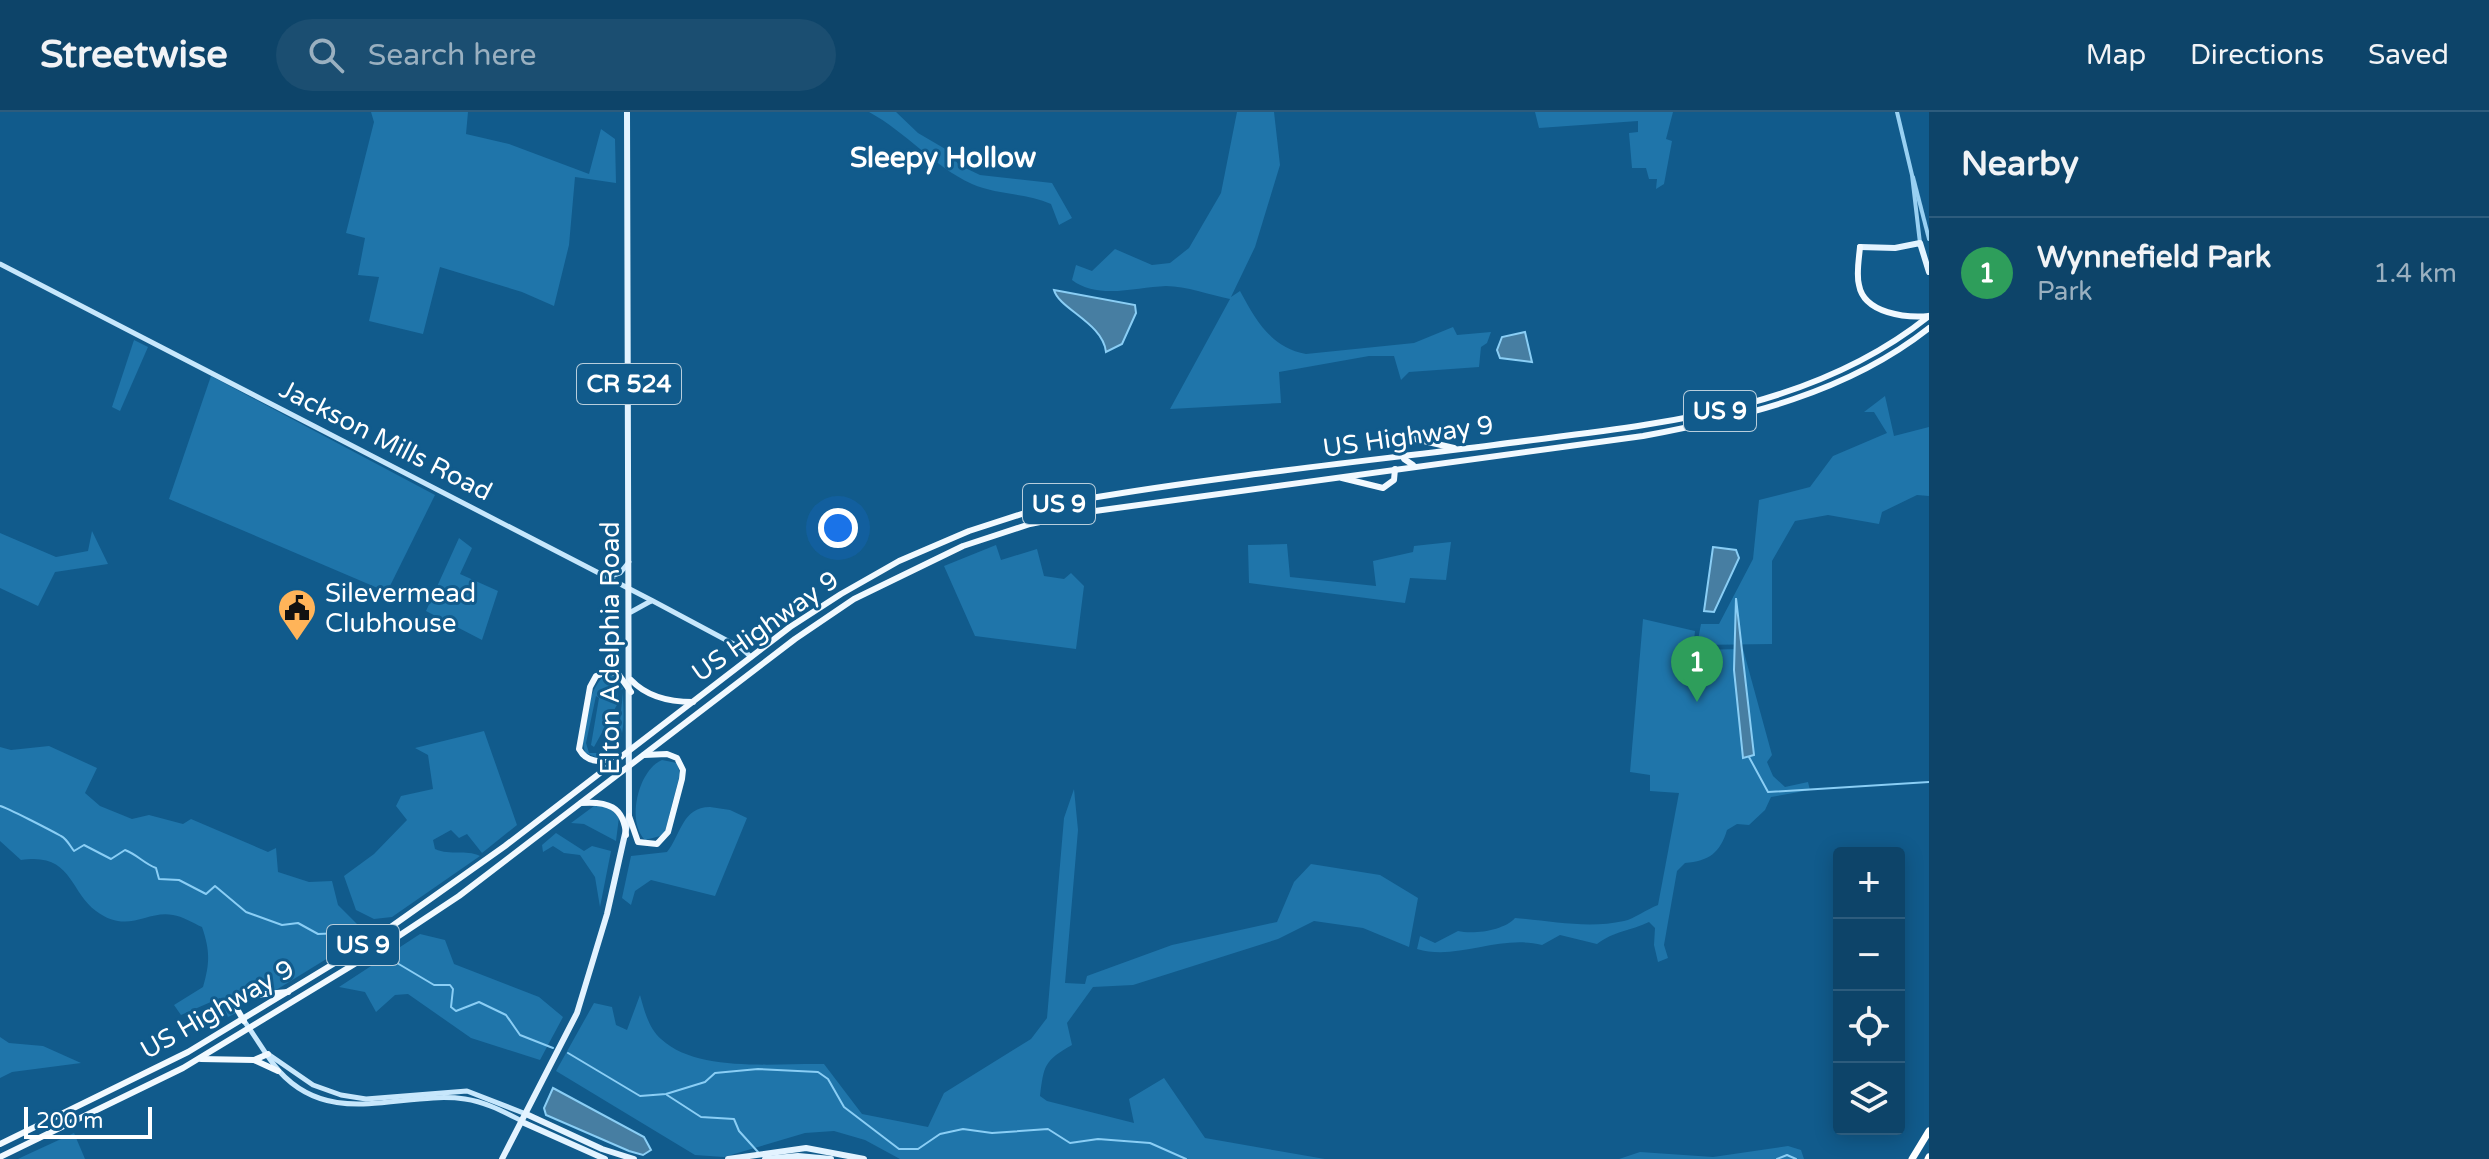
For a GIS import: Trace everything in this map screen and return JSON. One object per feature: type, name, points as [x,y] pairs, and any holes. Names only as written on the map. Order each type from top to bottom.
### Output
[{"type":"highway","points":[[1860,247],[1859,286],[1866,298],[1899,317],[1929,316]]},
{"type":"highway","name":"US Highway 9","points":[[0,1144],[97,1099],[244,1021],[291,992],[454,883],[805,616],[886,568],[1010,517],[1113,494],[1674,420],[1763,399],[1851,367],[1929,316]]},
{"type":"highway","name":"US Highway 9","points":[[0,1157],[75,1123],[251,1030],[459,896],[829,615],[938,557],[997,534],[1063,517],[1643,436],[1750,413],[1847,379],[1929,328]]},
{"type":"highway","points":[[1416,466],[1402,456],[1404,443],[1414,438],[1457,449]]},
{"type":"highway","points":[[1336,477],[1383,488],[1394,480],[1395,469],[1382,459]]},
{"type":"highway","points":[[620,758],[599,761],[587,758],[579,749],[580,737],[596,676],[606,671],[617,673],[631,692]]},
{"type":"highway","points":[[631,680],[644,691],[666,700],[693,702]]},
{"type":"highway","points":[[629,816],[638,842],[657,844],[668,832],[682,779],[681,762],[673,756],[644,755]]},
{"type":"highway","points":[[581,803],[602,802],[613,806],[622,816],[626,835]]},
{"type":"highway","points":[[244,1021],[237,1009],[241,996],[291,992]]},
{"type":"highway","points":[[197,1060],[254,1060],[268,1054]]},
{"type":"highway","points":[[254,1060],[278,1071]]},
{"type":"highway","points":[[1912,1159],[1929,1131]]},
{"type":"main road","name":"Elton Adelphia Road","points":[[502,1159],[561,1051],[581,1001],[629,816],[631,589],[627,112]]},
{"type":"main road","points":[[1860,247],[1895,248],[1920,243],[1929,272]]},
{"type":"main road","name":"Jackson Mills Road","points":[[0,264],[631,589],[741,648],[751,657]]},
{"type":"main road","points":[[607,577],[620,573],[630,562]]},
{"type":"main road","points":[[631,612],[653,601]]},
{"type":"main road","points":[[244,1021],[278,1071],[310,1092],[339,1103],[366,1107],[445,1098],[466,1099],[490,1105],[605,1159]]},
{"type":"main road","points":[[268,1054],[313,1085],[341,1095],[366,1099],[467,1091],[593,1145],[634,1159]]},
{"type":"main road","points":[[766,1156],[815,1148],[864,1159]]},
{"type":"main road","points":[[728,1159],[755,1153],[831,1159]]},
{"type":"street","points":[[1897,112],[1929,239]]},
{"type":"street","points":[[1912,175],[1920,243]]},
{"type":"shaded area","points":[[371,112],[468,112],[466,134],[509,144],[589,174],[601,129],[615,139],[616,183],[575,177],[569,245],[554,306],[522,292],[440,267],[423,334],[369,321],[379,277],[358,275],[365,238],[346,233],[374,122]]},
{"type":"shaded area","points":[[869,112],[896,112],[918,133],[947,150],[959,165],[980,175],[1052,183],[1072,218],[1059,225],[1051,204],[991,190],[958,177]]},
{"type":"shaded area","points":[[1237,112],[1274,112],[1280,165],[1255,247],[1231,297],[1240,291],[1258,322],[1274,339],[1306,354],[1414,343],[1453,327],[1457,335],[1491,332],[1487,343],[1481,347],[1479,367],[1409,372],[1401,380],[1394,356],[1369,356],[1279,372],[1281,403],[1170,409],[1230,299],[1174,286],[1094,290],[1072,280],[1076,265],[1092,271],[1115,249],[1152,265],[1170,263],[1189,248],[1221,193]]},
{"type":"shaded area","points":[[1535,112],[1673,112],[1666,139],[1672,141],[1664,184],[1656,189],[1657,179],[1649,179],[1646,168],[1632,168],[1629,133],[1638,132],[1638,121],[1539,128]]},
{"type":"shaded area","points":[[1054,290],[1135,305],[1136,313],[1122,344],[1106,352],[1097,333],[1064,304]]},
{"type":"shaded area","points":[[1525,332],[1532,362],[1500,358],[1497,350],[1502,337]]},
{"type":"shaded area","points":[[134,340],[148,347],[120,411],[112,407]]},
{"type":"shaded area","points":[[211,376],[435,495],[387,592],[169,499]]},
{"type":"shaded area","points":[[1885,396],[1894,436],[1929,427],[1929,496],[1917,495],[1882,512],[1879,524],[1828,515],[1795,521],[1772,561],[1772,644],[1697,645],[1701,624],[1719,624],[1753,559],[1759,500],[1810,487],[1833,456],[1887,433],[1874,412],[1864,412]]},
{"type":"shaded area","points":[[92,531],[108,564],[55,572],[38,606],[0,588],[0,533],[56,557],[88,551]]},
{"type":"shaded area","points":[[459,538],[472,548],[460,574],[498,591],[482,640],[426,611]]},
{"type":"shaded area","points":[[1451,542],[1446,580],[1410,578],[1405,603],[1249,583],[1248,545],[1287,544],[1290,577],[1376,586],[1373,561],[1413,552],[1414,546]]},
{"type":"shaded area","points":[[996,545],[1001,560],[1037,549],[1044,576],[1064,579],[1071,573],[1084,586],[1076,649],[975,636],[944,566]]},
{"type":"shaded area","points":[[1713,547],[1736,550],[1739,558],[1714,612],[1704,611]]},
{"type":"shaded area","points":[[1736,598],[1754,755],[1743,758],[1734,670]]},
{"type":"shaded area","points":[[1643,619],[1695,631],[1693,650],[1743,649],[1772,755],[1767,762],[1773,776],[1785,787],[1808,782],[1810,790],[1771,797],[1765,810],[1749,825],[1737,824],[1727,830],[1717,850],[1701,860],[1685,863],[1677,871],[1664,945],[1668,958],[1658,962],[1654,945],[1655,928],[1649,922],[1597,944],[1560,935],[1542,945],[1510,943],[1448,952],[1417,949],[1420,936],[1435,943],[1458,931],[1489,930],[1504,926],[1515,918],[1570,924],[1610,923],[1628,920],[1658,905],[1679,793],[1650,791],[1650,775],[1630,772]]},
{"type":"shaded area","points":[[608,674],[619,679],[623,689],[617,691],[618,703],[594,747],[591,745],[599,698],[596,696],[586,743],[589,753],[597,753],[618,740],[623,692],[622,733],[615,749],[596,757],[586,753],[584,723],[596,687]]},
{"type":"shaded area","points":[[484,731],[517,825],[482,853],[467,834],[459,838],[451,830],[433,840],[435,849],[480,856],[392,917],[374,919],[356,910],[344,876],[374,854],[407,820],[396,806],[401,796],[433,789],[428,755],[415,748]]},
{"type":"shaded area","points":[[49,746],[97,768],[85,793],[100,806],[132,819],[149,815],[183,824],[191,819],[268,852],[276,848],[278,872],[309,882],[332,881],[338,905],[367,934],[276,990],[241,993],[234,1004],[236,1013],[228,1017],[220,998],[181,1015],[174,1005],[203,987],[208,957],[202,927],[184,918],[163,914],[127,921],[107,918],[87,903],[60,867],[38,859],[21,860],[0,841],[0,747],[11,750]]},
{"type":"shaded area","points":[[662,760],[677,763],[680,774],[664,835],[645,840],[636,821],[637,797],[647,774]]},
{"type":"shaded area","points":[[1074,789],[1078,830],[1065,983],[1085,984],[1087,976],[1172,945],[1277,922],[1294,882],[1311,864],[1380,875],[1418,898],[1409,947],[1363,928],[1314,921],[1278,939],[1133,985],[1093,987],[1067,1023],[1072,1045],[1056,1055],[1044,1070],[1040,1096],[1047,1101],[1134,1123],[1129,1099],[1164,1078],[1205,1138],[1325,1159],[900,1159],[865,1140],[834,1131],[805,1133],[724,1157],[695,1155],[556,1071],[594,1003],[612,1007],[616,1025],[627,1030],[640,995],[653,1030],[676,1050],[716,1062],[824,1064],[862,1114],[928,1127],[944,1093],[1031,1039],[1047,1018],[1064,818]]},
{"type":"shaded area","points":[[606,805],[619,817],[616,841],[584,824],[571,823],[594,806]]},
{"type":"shaded area","points":[[701,808],[730,810],[747,818],[715,896],[651,880],[635,891],[631,905],[622,898],[631,856],[667,852],[688,817]]},
{"type":"shaded area","points":[[556,833],[584,851],[592,846],[611,851],[600,907],[595,877],[580,855],[564,853],[553,846],[543,852],[542,845]]},
{"type":"shaded area","points":[[420,934],[445,940],[454,964],[539,997],[563,1017],[540,1060],[471,1038],[408,994],[395,995],[376,1012],[365,992],[339,987]]},
{"type":"shaded area","points":[[0,1037],[9,1043],[43,1046],[81,1063],[12,1072],[0,1078]]},
{"type":"shaded area","points":[[553,1088],[644,1137],[651,1150],[643,1155],[629,1151],[546,1115],[544,1108]]},
{"type":"shaded area","points":[[74,1133],[85,1159],[18,1159],[22,1157]]},
{"type":"shaded area","points":[[1788,1146],[1801,1150],[1804,1159],[1619,1159],[1640,1152],[1713,1157]]},
{"type":"waterway","points":[[1749,757],[1768,792],[1929,782]]},
{"type":"waterway","points":[[0,806],[61,836],[74,851],[84,845],[111,859],[125,850],[156,868],[159,879],[179,880],[206,894],[215,886],[246,912],[282,925],[298,923],[318,934],[341,933],[353,937]]},
{"type":"waterway","points":[[387,957],[434,985],[450,985],[453,989],[451,1007],[456,1011],[479,1002],[506,1015],[520,1035],[553,1048]]},
{"type":"waterway","points":[[568,1053],[640,1096],[666,1094],[705,1082],[715,1073],[758,1069],[818,1072],[828,1079],[844,1107],[899,1149],[918,1149],[940,1134],[963,1129],[992,1133],[1048,1129],[1070,1143],[1098,1139],[1150,1143],[1186,1159]]},
{"type":"waterway","points":[[667,1095],[701,1117],[734,1119],[739,1131],[758,1152]]},
{"type":"waterway","points":[[1777,1159],[1787,1155],[1796,1159]]},
{"type":"place","name":"Silevermead Clubhouse","points":[[297,642]]},
{"type":"place","name":"Wynnefield Park","points":[[1697,702]]},
{"type":"district","name":"Sleepy Hollow","points":[[943,157]]}]
